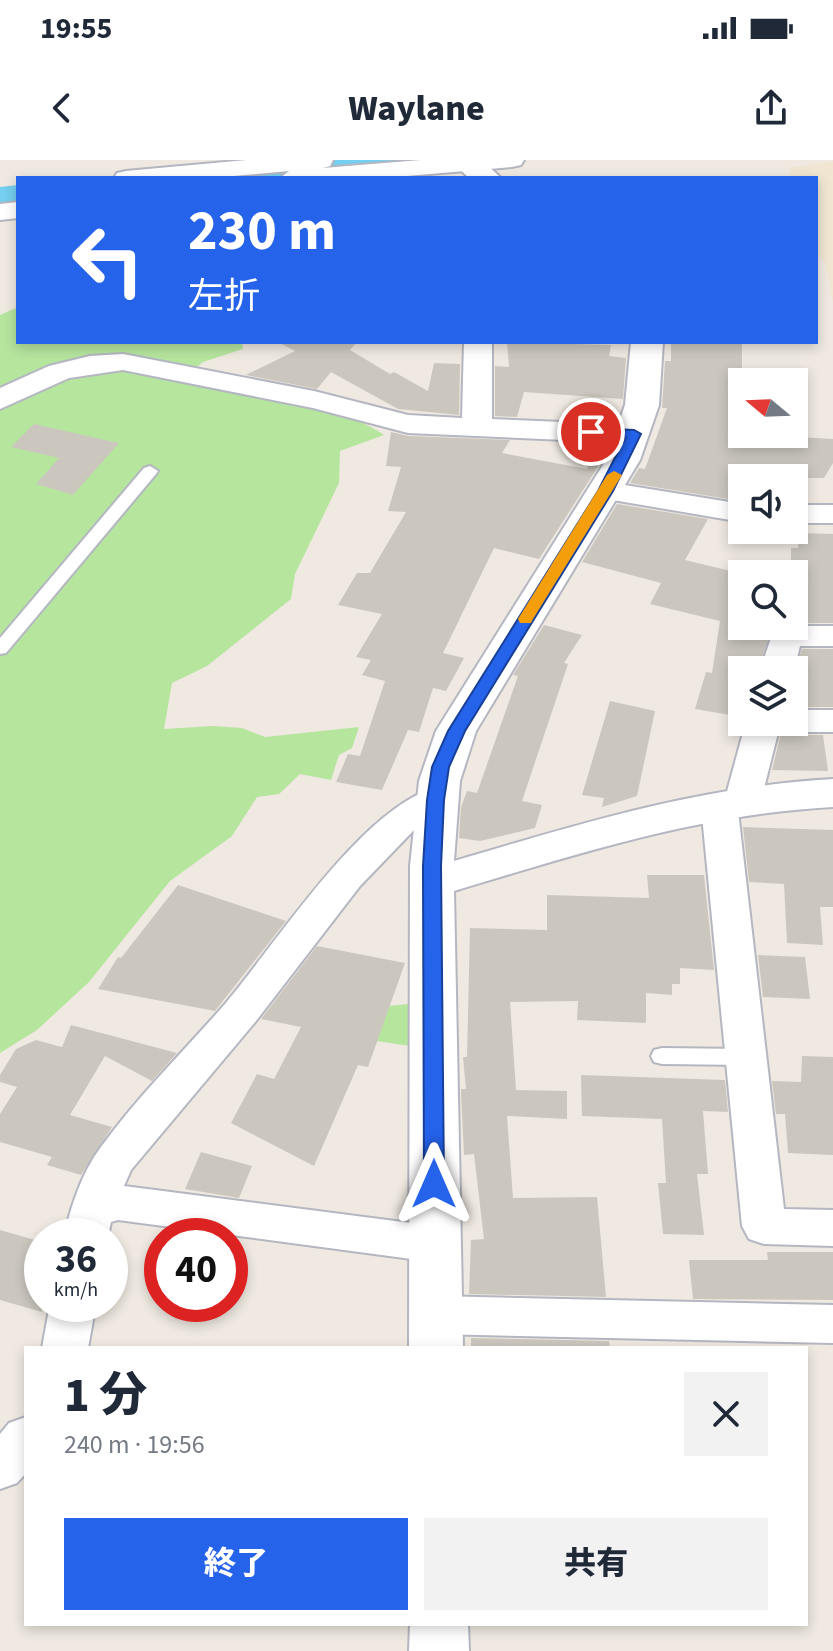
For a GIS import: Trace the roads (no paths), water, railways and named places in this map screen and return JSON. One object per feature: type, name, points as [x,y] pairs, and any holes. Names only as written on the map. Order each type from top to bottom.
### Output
[{"type":"street","points":[[149,176],[332,160]]},
{"type":"street","points":[[361,176],[512,160]]},
{"type":"street","points":[[477,428],[478,344]]},
{"type":"street","points":[[647,344],[642,405],[634,434],[606,491],[456,731],[441,767],[435,800],[433,882],[436,1332],[833,1324]]},
{"type":"street","points":[[0,400],[38,378],[70,367],[91,362],[123,362],[314,400],[408,424],[634,434]]},
{"type":"street","points":[[606,491],[728,511]]},
{"type":"street","points":[[808,514],[833,514]]},
{"type":"street","points":[[781,656],[786,636],[833,636]]},
{"type":"street","points":[[808,721],[833,721]]},
{"type":"street","points":[[757,736],[731,802],[744,1057],[764,1226],[833,1228]]},
{"type":"street","points":[[433,882],[669,814],[731,802],[833,793]]},
{"type":"street","points":[[91,1218],[115,1160],[242,1011],[347,877],[401,821],[435,800]]},
{"type":"street","points":[[95,1218],[118,1203],[434,1244]]},
{"type":"street","points":[[65,1346],[70,1322]]},
{"type":"street","points":[[0,1468],[24,1440]]},
{"type":"street","points":[[439,1626],[439,1651]]},
{"type":"lane","points":[[0,649],[150,471]]},
{"type":"lane","points":[[662,1056],[744,1057]]},
{"type":"waterway","points":[[238,176],[424,160]]},
{"type":"waterway","points":[[0,200],[16,198]]}]
